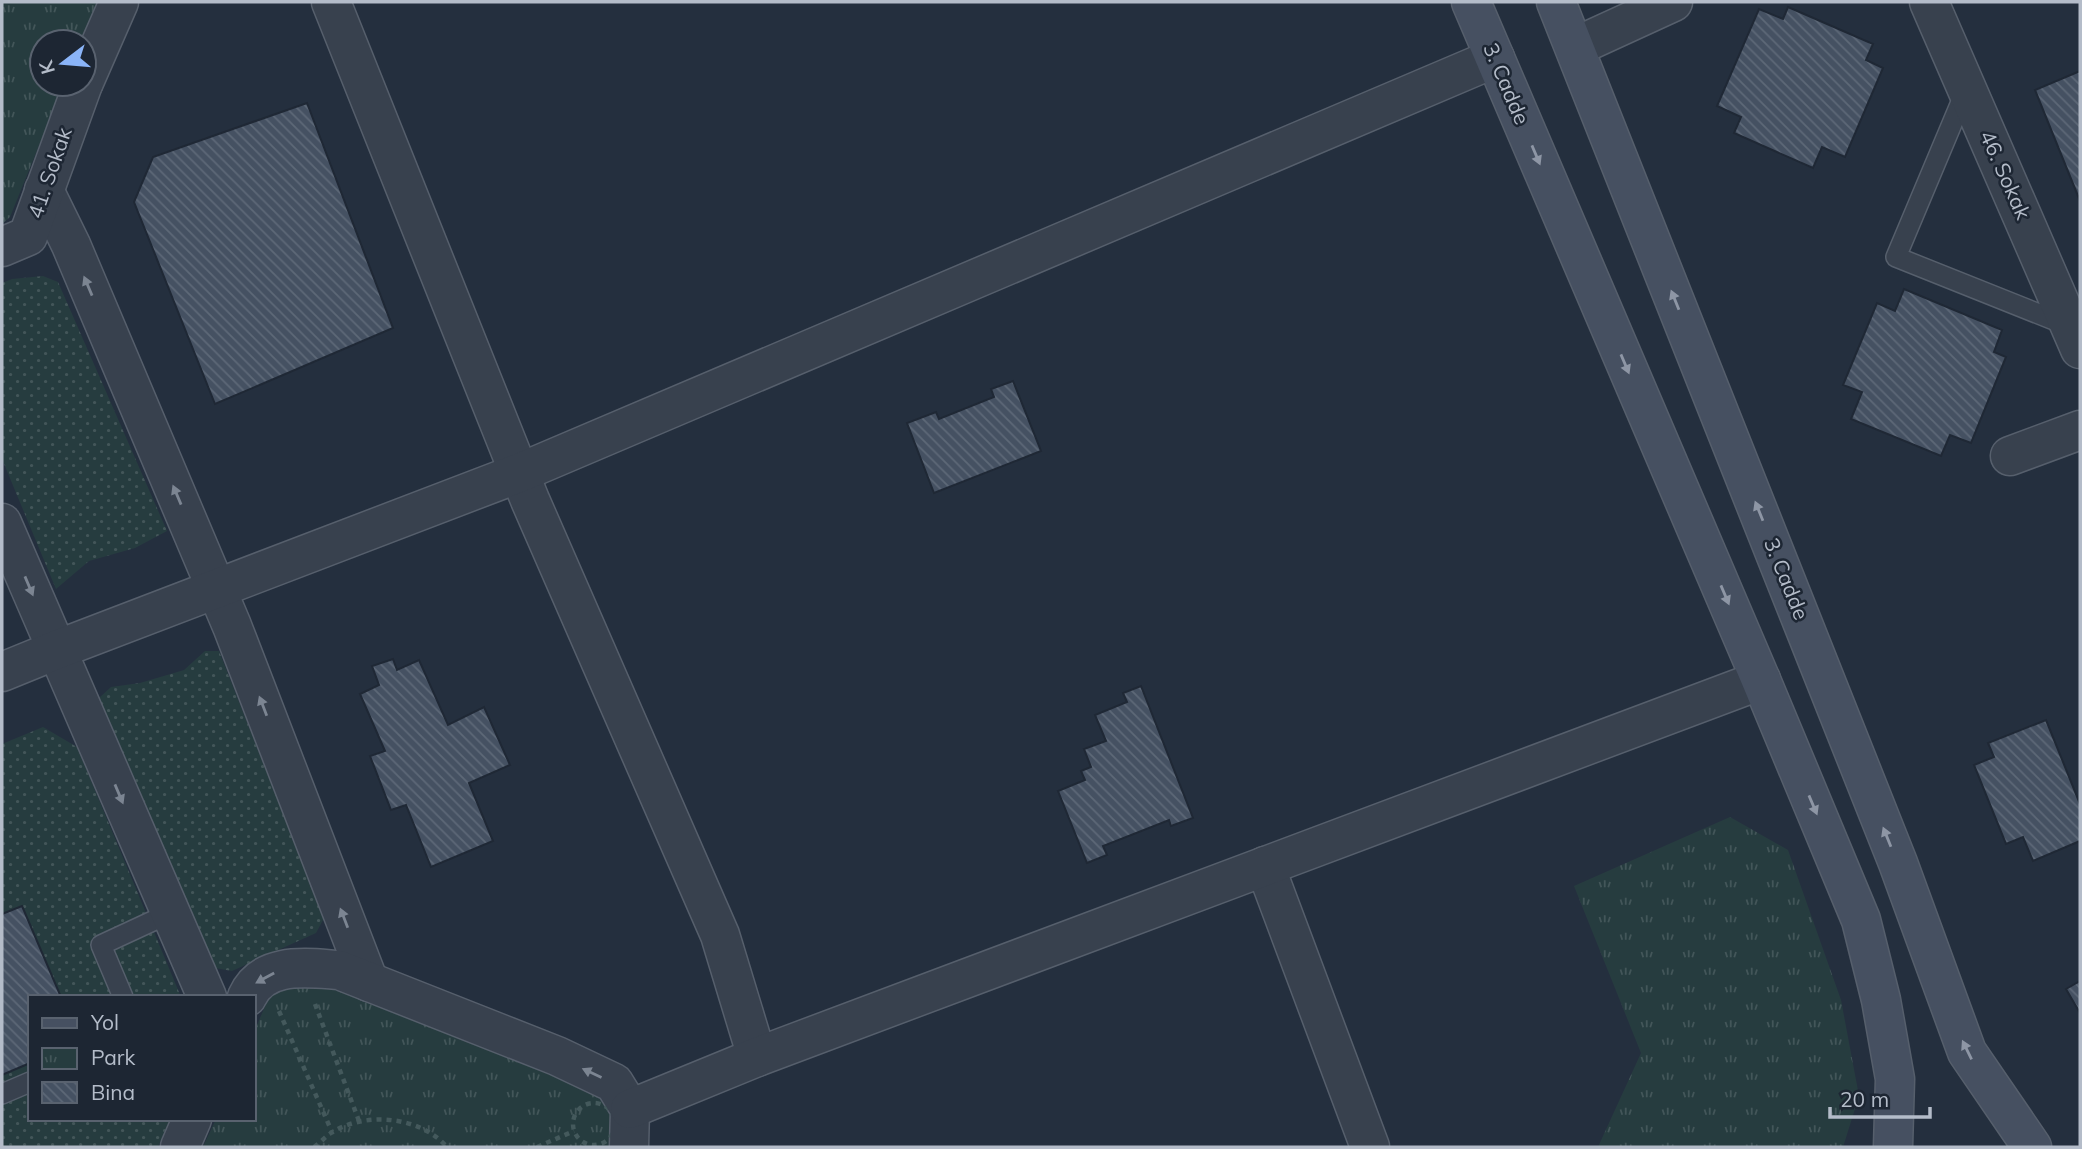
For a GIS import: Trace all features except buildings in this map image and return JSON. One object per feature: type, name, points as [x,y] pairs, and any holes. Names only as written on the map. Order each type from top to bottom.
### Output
[{"type":"main road","name":"3. Cadde","points":[[1471,2],[1861,920],[1881,1000],[1895,1079],[1893,1147]]},
{"type":"main road","name":"3. Cadde","points":[[1556,2],[1898,863],[1967,1052],[2032,1147]]},
{"type":"street","name":"41. Sokak","points":[[98,48],[118,2]]},
{"type":"street","points":[[331,2],[519,474],[720,935],[757,1057]]},
{"type":"street","points":[[1575,47],[1673,2]]},
{"type":"street","name":"46. Sokak","points":[[1929,2],[2075,337]]},
{"type":"street","points":[[2,673],[216,588],[519,474],[1494,58]]},
{"type":"street","name":"41. Sokak","points":[[2,247],[28,236],[78,98]]},
{"type":"street","points":[[44,190],[71,245],[216,588],[369,982]]},
{"type":"street","points":[[2010,456],[2080,430]]},
{"type":"street","points":[[2,523],[205,995]]},
{"type":"street","points":[[630,1109],[757,1057],[1761,680]]},
{"type":"street","points":[[1265,866],[1370,1147]]},
{"type":"street","points":[[256,987],[281,970],[339,970],[557,1056],[614,1083],[630,1109],[629,1147]]},
{"type":"street","points":[[180,1147],[191,1121]]},
{"type":"lane","points":[[1966,88],[1896,257],[2075,337]]},
{"type":"lane","points":[[123,995],[101,945],[170,913]]},
{"type":"lane","points":[[2,1094],[28,1083]]},
{"type":"path","points":[[301,968],[359,1121]]},
{"type":"path","points":[[256,987],[332,1132]]},
{"type":"path","points":[[314,1147],[332,1132],[359,1121],[390,1119],[418,1127],[447,1147]]},
{"type":"path","points":[[537,1147],[574,1131]]},
{"type":"green space","points":[[2,2],[97,2],[87,28],[28,28],[28,98],[58,98],[10,217],[2,224]]},
{"type":"green space","points":[[43,276],[58,282],[167,531],[135,548],[89,561],[56,589],[2,459],[2,283],[12,279]]},
{"type":"green space","points":[[205,651],[219,651],[324,918],[316,933],[232,971],[215,968],[208,963],[99,698],[111,687],[140,683],[184,670]]},
{"type":"green space","points":[[43,727],[77,747],[180,995],[28,995],[28,1121],[169,1121],[158,1147],[2,1147],[2,744]]},
{"type":"green space","points":[[1730,817],[1788,850],[1841,1000],[1859,1096],[1843,1147],[1598,1147],[1641,1053],[1574,886]]},
{"type":"green space","points":[[293,979],[323,982],[575,1083],[612,1101],[613,1147],[203,1147],[215,1121],[256,1121],[256,1027],[269,997]]}]
